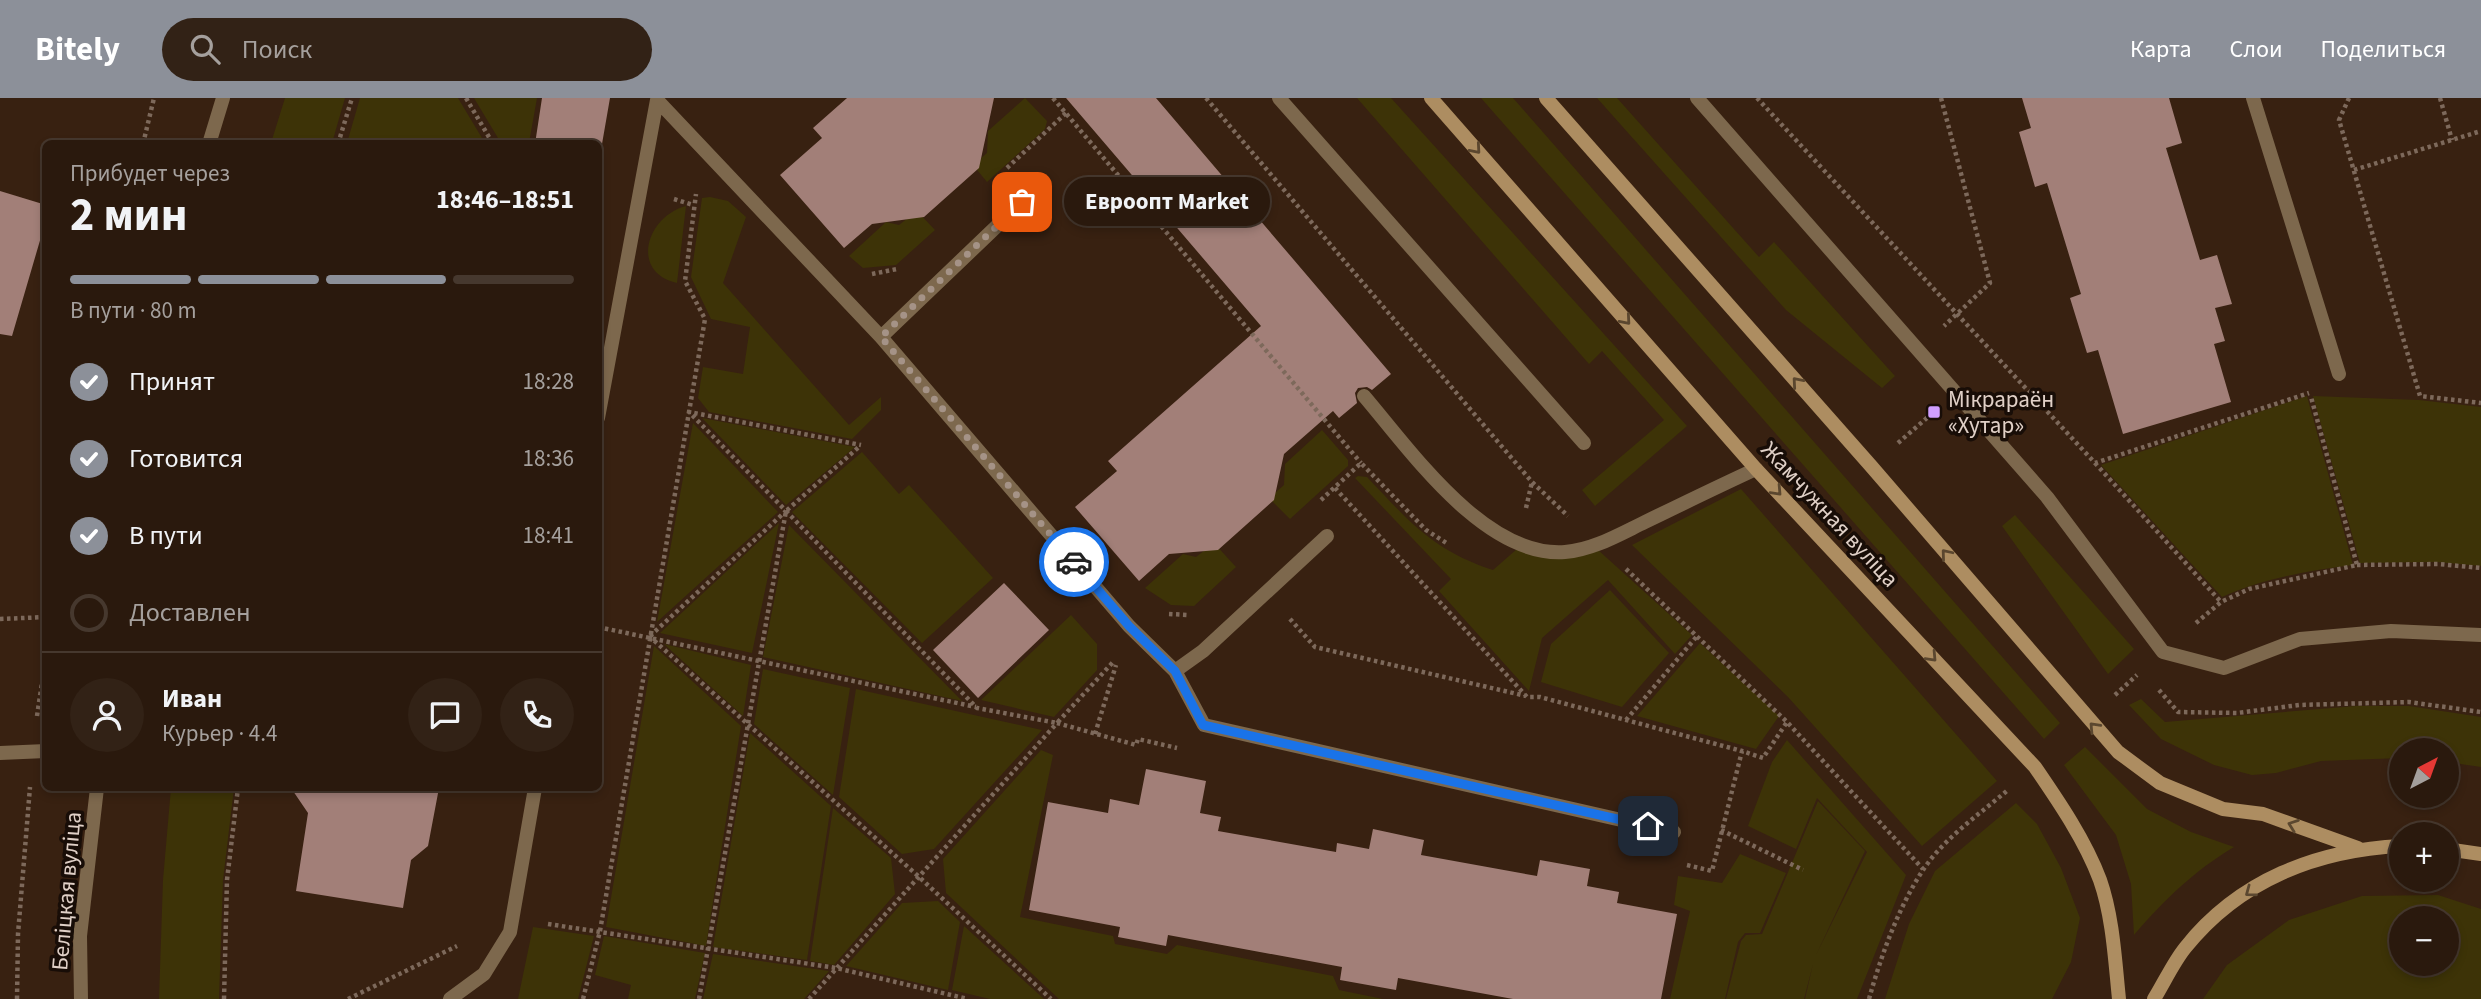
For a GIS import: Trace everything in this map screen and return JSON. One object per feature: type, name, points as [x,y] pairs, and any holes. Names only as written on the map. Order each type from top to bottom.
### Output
[{"type":"main road","name":"Жамчужная вуліца","points":[[1431,98],[1756,469],[2035,767],[2067,816],[2100,881],[2115,953],[2119,999]]},
{"type":"main road","points":[[1546,98],[1871,466],[2118,752],[2160,783],[2223,809],[2263,814],[2357,848]]},
{"type":"main road","points":[[2154,999],[2185,948],[2219,914],[2265,881],[2310,859],[2357,848],[2389,847]]},
{"type":"main road","points":[[2459,851],[2481,854]]},
{"type":"street","points":[[210,140],[223,98]]},
{"type":"street","points":[[1279,98],[1584,443]]},
{"type":"street","points":[[1697,98],[2047,497],[2163,652],[2224,668],[2300,639],[2391,631],[2481,635]]},
{"type":"street","points":[[2253,98],[2339,374]]},
{"type":"street","points":[[657,99],[881,337],[1129,626],[1175,671],[1203,725],[1674,832]]},
{"type":"street","points":[[602,396],[657,99]]},
{"type":"street","points":[[881,337],[1022,202]]},
{"type":"street","points":[[1364,396],[1444,489],[1483,526],[1528,546],[1564,552],[1598,544],[1756,469]]},
{"type":"street","points":[[1175,671],[1203,651],[1327,536]]},
{"type":"street","points":[[0,753],[39,751]]},
{"type":"street","name":"Беліцкая вуліца","points":[[81,999],[80,936],[97,791]]},
{"type":"street","points":[[450,999],[484,974],[510,932],[534,791]]},
{"type":"path","points":[[144,140],[155,98]]},
{"type":"path","points":[[339,140],[352,98]]},
{"type":"path","points":[[466,98],[491,140]]},
{"type":"path","points":[[1053,98],[1362,463],[1426,530],[1453,548]]},
{"type":"path","points":[[1206,98],[1532,482],[1698,635],[1787,722],[1923,869]]},
{"type":"path","points":[[1757,98],[2221,602]]},
{"type":"path","points":[[1918,350],[1990,283],[1941,98]]},
{"type":"path","points":[[2349,98],[2339,120],[2420,396],[2481,403]]},
{"type":"path","points":[[2440,98],[2452,140]]},
{"type":"path","points":[[997,177],[1066,113]]},
{"type":"path","points":[[2354,170],[2481,131]]},
{"type":"path","points":[[583,999],[600,931],[705,319],[685,281],[693,205],[709,156]]},
{"type":"path","points":[[898,269],[905,313]]},
{"type":"path","points":[[2305,379],[2357,565]]},
{"type":"path","points":[[2095,463],[2309,393]]},
{"type":"path","points":[[690,412],[977,708]]},
{"type":"path","points":[[649,636],[861,445],[690,412]]},
{"type":"path","points":[[1871,466],[1934,412]]},
{"type":"path","points":[[1315,506],[1362,463]]},
{"type":"path","points":[[1513,539],[1522,522],[1532,482]]},
{"type":"path","points":[[1335,488],[1527,697]]},
{"type":"path","points":[[699,999],[757,660],[786,511]]},
{"type":"path","points":[[2163,652],[2221,602],[2249,589],[2284,579],[2357,565],[2438,564],[2481,568]]},
{"type":"path","points":[[1266,593],[1315,647],[1527,697],[1541,697],[1763,758],[1787,722]]},
{"type":"path","points":[[1164,613],[1188,615],[1199,611]]},
{"type":"path","points":[[0,619],[42,617]]},
{"type":"path","points":[[602,628],[1057,723],[1136,745],[1138,739],[1178,749]]},
{"type":"path","points":[[1626,720],[1698,635]]},
{"type":"path","points":[[649,636],[918,876],[1051,999]]},
{"type":"path","points":[[809,999],[1119,656],[1095,734]]},
{"type":"path","points":[[2087,719],[2142,670]]},
{"type":"path","points":[[2151,681],[2178,712],[2237,713],[2299,705],[2409,702],[2481,712]]},
{"type":"path","points":[[17,999],[18,934],[42,710]]},
{"type":"path","points":[[1685,864],[1712,871],[1742,751]]},
{"type":"path","points":[[1869,999],[1892,933],[1923,869],[1954,836],[2035,767]]},
{"type":"path","points":[[223,999],[227,880],[238,791]]},
{"type":"path","points":[[1721,830],[1803,870]]},
{"type":"path","points":[[512,919],[836,968],[968,999]]},
{"type":"path","points":[[348,999],[468,941]]},
{"type":"shaded area","points":[[285,98],[345,98],[333,140],[272,140]]},
{"type":"shaded area","points":[[360,98],[458,98],[483,140],[348,140]]},
{"type":"shaded area","points":[[474,98],[537,98],[530,140],[499,140]]},
{"type":"shaded area","points":[[1025,98],[1047,121],[1045,129],[987,182],[973,165],[987,153],[988,131]]},
{"type":"shaded area","points":[[1357,98],[1391,98],[1687,426],[1595,506],[1582,490],[1664,420],[1602,351],[1589,364]]},
{"type":"shaded area","points":[[1481,98],[1513,98],[2060,723],[2044,739]]},
{"type":"shaded area","points":[[1597,98],[1617,98],[1759,257],[1774,242],[1895,376],[1882,388],[1786,310]]},
{"type":"shaded area","points":[[702,198],[728,201],[746,217],[723,283],[849,425],[881,397],[881,410],[852,439],[709,412],[698,398],[703,367],[743,374],[750,327],[711,319],[691,277]]},
{"type":"shaded area","points":[[686,206],[677,283],[662,277],[653,268],[648,256],[649,244],[661,221]]},
{"type":"shaded area","points":[[917,211],[935,230],[896,265],[863,268],[849,256],[886,222],[899,225]]},
{"type":"shaded area","points":[[2307,396],[2353,565],[2286,576],[2222,597],[2101,465]]},
{"type":"shaded area","points":[[2313,396],[2419,400],[2481,407],[2481,566],[2437,562],[2360,563]]},
{"type":"shaded area","points":[[702,418],[855,447],[786,505]]},
{"type":"shaded area","points":[[693,423],[778,512],[657,622]]},
{"type":"shaded area","points":[[1322,430],[1348,460],[1348,466],[1290,519],[1269,498],[1284,485],[1285,464]]},
{"type":"shaded area","points":[[862,452],[899,494],[909,485],[993,578],[922,643],[792,512]]},
{"type":"shaded area","points":[[1367,477],[1410,521],[1438,544],[1493,570],[1517,549],[1597,549],[1692,635],[1675,654],[1608,580],[1542,638],[1529,691],[1439,591],[1451,579],[1355,478]]},
{"type":"shaded area","points":[[1741,489],[1997,781],[1922,846],[1788,697],[1632,545]]},
{"type":"shaded area","points":[[2015,515],[2134,649],[2108,674],[2002,526]]},
{"type":"shaded area","points":[[779,523],[752,653],[660,633]]},
{"type":"shaded area","points":[[789,525],[962,701],[763,657]]},
{"type":"shaded area","points":[[1214,543],[1236,567],[1194,606],[1171,605],[1145,588],[1183,554],[1196,557]]},
{"type":"shaded area","points":[[1610,590],[1669,653],[1622,707],[1541,682],[1551,644]]},
{"type":"shaded area","points":[[1071,615],[1097,644],[1097,670],[1054,717],[981,700]]},
{"type":"shaded area","points":[[1700,643],[1779,716],[1756,749],[1637,716]]},
{"type":"shaded area","points":[[664,644],[751,665],[743,716]]},
{"type":"shaded area","points":[[654,646],[741,726],[706,946],[606,927]]},
{"type":"shaded area","points":[[763,669],[850,688],[833,795],[754,724]]},
{"type":"shaded area","points":[[856,689],[1042,730],[934,849],[902,854],[839,797]]},
{"type":"shaded area","points":[[2141,699],[2165,722],[2356,706],[2409,706],[2481,717],[2481,767],[2459,764],[2459,738],[2389,738],[2389,758],[2321,761],[2276,773],[2252,775],[2214,765],[2161,739],[2129,705]]},
{"type":"shaded area","points":[[750,733],[831,806],[807,960],[713,947]]},
{"type":"shaded area","points":[[1787,740],[1906,875],[1857,999],[1805,999],[1813,964],[1804,999],[1726,999],[1741,941],[1746,935],[1762,934],[1818,801],[1865,851],[1816,955],[1867,852],[1817,798],[1796,849],[1748,826],[1772,762]]},
{"type":"shaded area","points":[[2085,747],[2147,809],[2191,832],[2234,847],[2181,886],[2134,935],[2131,884],[2116,835],[2064,765]]},
{"type":"shaded area","points":[[1041,750],[1053,755],[1020,917],[1113,936],[1115,944],[1167,954],[1177,945],[1333,976],[1339,990],[1383,999],[1059,999],[946,893],[943,859]]},
{"type":"shaded area","points":[[171,791],[234,791],[223,880],[219,999],[159,999],[163,880]]},
{"type":"shaded area","points":[[2016,803],[2037,824],[2061,868],[2080,918],[2071,962],[2052,999],[1885,999],[1909,924],[1935,871]]},
{"type":"shaded area","points":[[833,808],[891,858],[895,894],[834,965],[810,961]]},
{"type":"shaded area","points":[[1740,854],[1786,873],[1760,933],[1745,933],[1738,942],[1725,999],[1670,999],[1690,911],[1674,905],[1678,876],[1722,883]]},
{"type":"shaded area","points":[[2438,895],[2481,909],[2481,999],[2203,999],[2227,965],[2289,920],[2362,896]]},
{"type":"shaded area","points":[[938,901],[960,922],[948,990],[846,966],[902,903]]},
{"type":"shaded area","points":[[964,926],[1044,999],[990,999],[952,990]]},
{"type":"shaded area","points":[[533,927],[594,936],[578,999],[518,999]]},
{"type":"shaded area","points":[[604,936],[705,953],[695,999],[628,999],[631,985],[595,975]]},
{"type":"shaded area","points":[[713,954],[829,971],[804,999],[703,999]]},
{"type":"building","points":[[542,98],[610,98],[602,144],[602,140],[536,140]]},
{"type":"building","points":[[847,98],[994,98],[979,168],[924,217],[872,224],[844,248],[780,175],[822,138],[813,128]]},
{"type":"building","points":[[1066,98],[1156,98],[1391,374],[1372,390],[1367,387],[1358,388],[1355,393],[1357,403],[1339,418],[1333,411],[1284,454],[1274,500],[1218,550],[1169,554],[1139,581],[1075,507],[1117,471],[1108,461],[1261,326]]},
{"type":"building","points":[[2022,98],[2169,98],[2182,143],[2166,148],[2200,260],[2217,255],[2232,304],[2215,308],[2225,341],[2214,344],[2231,402],[2123,434],[2098,350],[2087,353],[2070,298],[2081,294],[2047,183],[2035,187],[2019,132],[2031,128]]},
{"type":"building","points":[[0,191],[42,204],[42,234],[12,336],[0,334]]},
{"type":"building","points":[[1004,583],[1049,630],[978,698],[933,650]]},
{"type":"building","points":[[1146,769],[1206,781],[1200,813],[1221,817],[1218,831],[1336,852],[1337,843],[1369,849],[1373,829],[1424,840],[1421,855],[1537,876],[1540,860],[1590,869],[1587,886],[1619,892],[1617,903],[1677,914],[1661,999],[1513,999],[1398,978],[1396,990],[1340,980],[1342,967],[1168,935],[1166,946],[1118,937],[1120,927],[1029,910],[1048,802],[1108,813],[1110,799],[1139,805]]},
{"type":"building","points":[[293,791],[438,791],[428,846],[411,860],[403,908],[296,891],[308,813]]},
{"type":"way so far","points":[[1022,202],[881,337],[1074,562]]},
{"type":"place","name":"Евроопт Market","points":[[1022,202]]},
{"type":"place","name":"Мікрараён «Хутар»","points":[[1934,412]]},
{"type":"route","points":[[1074,562],[1129,626],[1175,671],[1203,725],[1648,826]]}]
